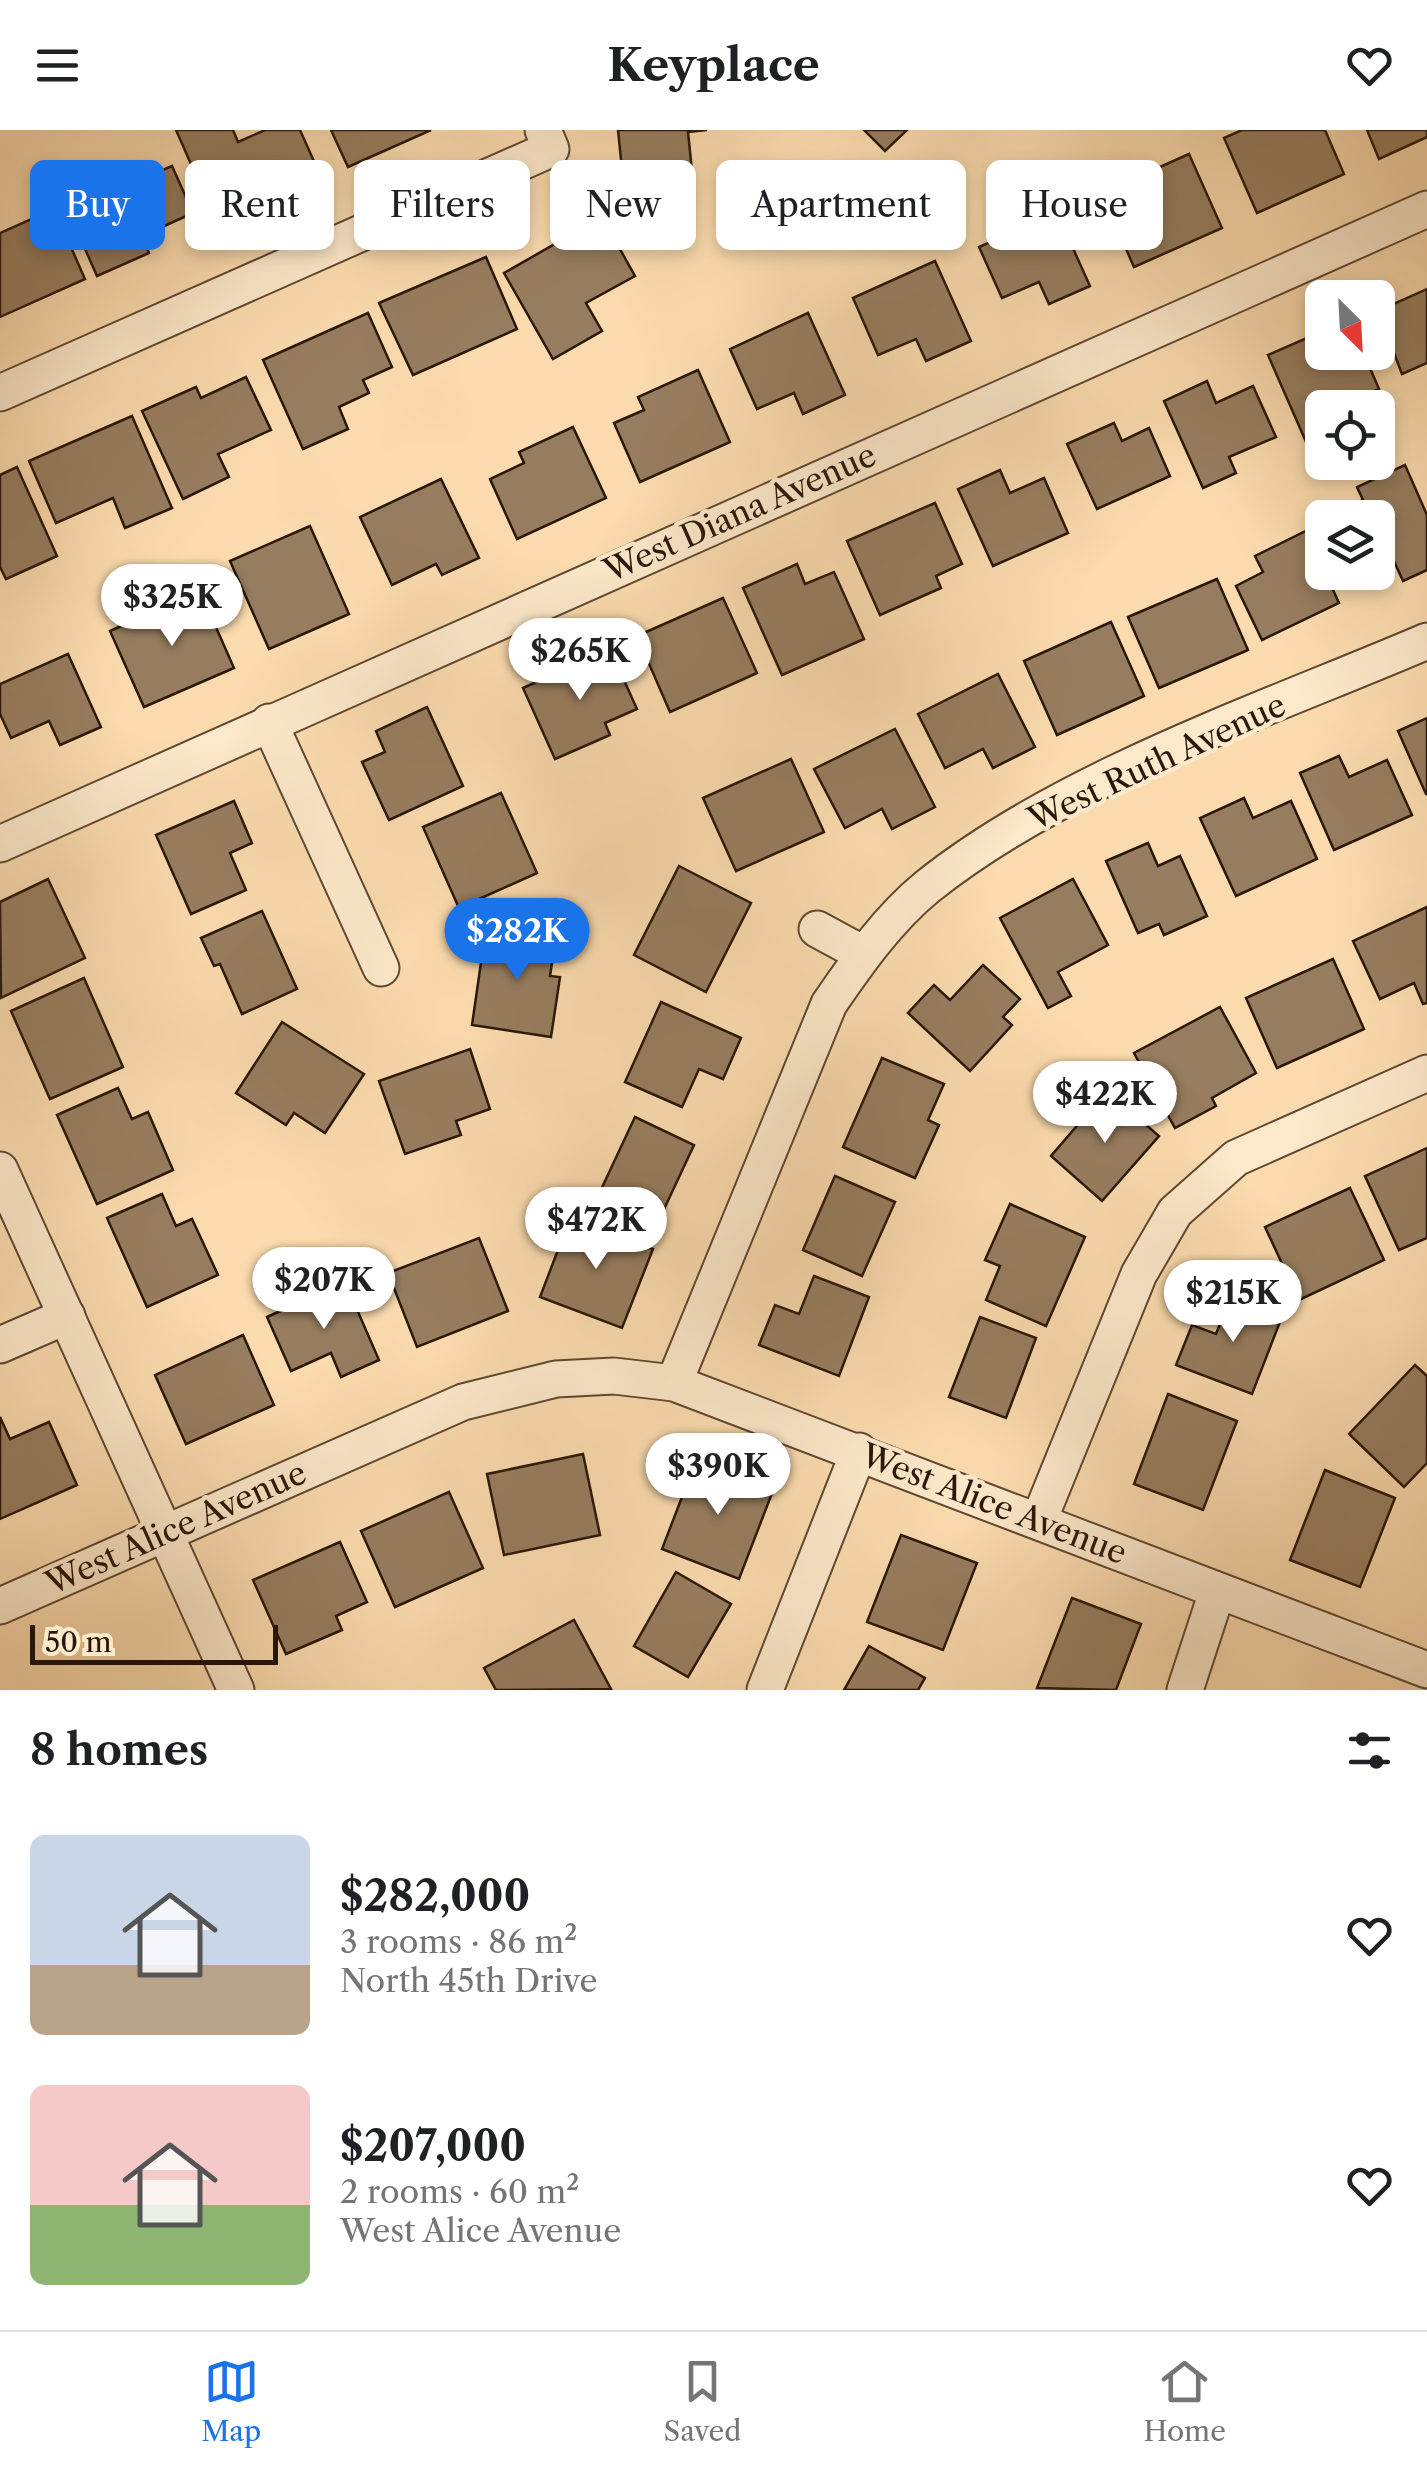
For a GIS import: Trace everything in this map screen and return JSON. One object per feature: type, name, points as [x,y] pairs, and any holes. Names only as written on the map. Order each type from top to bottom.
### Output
[{"type":"street","points":[[0,393],[547,140]]},
{"type":"street","name":"West Diana Avenue","points":[[0,844],[1427,209]]},
{"type":"street","name":"West Ruth Avenue","points":[[674,1383],[828,1004],[863,954],[924,889],[994,840],[1094,784],[1427,641]]},
{"type":"street","points":[[269,722],[381,968]]},
{"type":"street","points":[[817,928],[863,954]]},
{"type":"street","points":[[1038,1520],[1139,1274],[1175,1212],[1236,1158],[1427,1072]]},
{"type":"street","points":[[0,1170],[236,1690]]},
{"type":"street","points":[[0,1345],[67,1316]]},
{"type":"street","name":"West Alice Avenue","points":[[0,1606],[462,1402],[556,1379],[614,1376],[674,1383],[1217,1592],[1424,1660]]},
{"type":"street","points":[[765,1690],[858,1451]]},
{"type":"street","points":[[1185,1690],[1217,1592]]},
{"type":"building","points":[[176,130],[233,130],[238,142],[265,130],[300,130],[313,160],[189,160]]},
{"type":"building","points":[[331,130],[431,130],[364,160],[354,160],[348,167]]},
{"type":"building","points":[[618,130],[707,130],[688,132],[691,160],[621,160]]},
{"type":"building","points":[[864,130],[907,130],[885,151]]},
{"type":"building","points":[[1242,130],[1325,130],[1344,174],[1257,213],[1224,138]]},
{"type":"building","points":[[1367,130],[1427,130],[1427,137],[1379,159]]},
{"type":"building","points":[[1189,154],[1222,228],[1134,267],[1126,250],[1163,250],[1163,166]]},
{"type":"building","points":[[172,166],[185,195],[185,217],[165,226],[165,169]]},
{"type":"building","points":[[30,220],[30,250],[72,250],[85,279],[0,317],[0,233]]},
{"type":"building","points":[[986,244],[986,250],[1074,250],[1090,286],[1049,304],[1039,282],[1002,298],[979,247]]},
{"type":"building","points":[[550,247],[550,250],[620,250],[635,276],[586,303],[602,331],[553,359],[504,273]]},
{"type":"building","points":[[85,250],[148,250],[149,253],[97,276]]},
{"type":"building","points":[[486,257],[517,329],[413,375],[379,303]]},
{"type":"building","points":[[935,261],[971,341],[926,361],[916,339],[878,355],[853,298]]},
{"type":"building","points":[[1427,289],[1427,363],[1402,374],[1395,356],[1395,303]]},
{"type":"building","points":[[368,313],[392,367],[363,380],[369,393],[339,407],[348,429],[303,449],[263,360]]},
{"type":"building","points":[[808,313],[845,395],[803,414],[794,393],[757,409],[730,349]]},
{"type":"building","points":[[1305,339],[1305,370],[1371,370],[1379,389],[1305,390],[1305,439],[1268,355]]},
{"type":"building","points":[[698,370],[730,442],[640,482],[614,423],[644,410],[638,397]]},
{"type":"building","points":[[246,377],[271,430],[218,454],[229,477],[183,499],[142,411],[196,387],[201,398]]},
{"type":"building","points":[[1207,381],[1216,403],[1253,386],[1276,437],[1229,457],[1236,473],[1203,488],[1164,401]]},
{"type":"building","points":[[132,416],[172,508],[125,528],[113,498],[56,523],[29,461]]},
{"type":"building","points":[[1114,423],[1122,441],[1149,428],[1170,476],[1097,509],[1067,444]]},
{"type":"building","points":[[573,427],[606,498],[517,539],[490,479],[524,463],[519,452]]},
{"type":"building","points":[[1405,465],[1427,515],[1427,570],[1403,581],[1395,563],[1395,500],[1363,500],[1357,487],[1372,480],[1395,480],[1395,470]]},
{"type":"building","points":[[17,467],[57,556],[6,579],[0,567],[0,475]]},
{"type":"building","points":[[1000,470],[1010,493],[1044,478],[1068,533],[993,566],[958,489]]},
{"type":"building","points":[[441,479],[479,558],[442,575],[436,564],[392,585],[360,517]]},
{"type":"building","points":[[935,503],[962,564],[936,576],[941,588],[880,615],[847,541]]},
{"type":"building","points":[[310,526],[349,614],[269,649],[230,561]]},
{"type":"building","points":[[1305,531],[1305,590],[1333,590],[1339,603],[1262,640],[1236,586],[1263,572],[1255,556]]},
{"type":"building","points":[[797,564],[805,584],[834,572],[864,639],[782,675],[743,588]]},
{"type":"building","points":[[1217,579],[1248,650],[1159,688],[1128,617]]},
{"type":"building","points":[[200,591],[234,668],[144,707],[110,631]]},
{"type":"building","points":[[723,598],[757,673],[670,712],[637,636]]},
{"type":"building","points":[[1111,622],[1144,696],[1057,735],[1024,661]]},
{"type":"building","points":[[610,649],[637,709],[605,723],[610,735],[555,759],[523,688]]},
{"type":"building","points":[[68,654],[101,727],[60,745],[49,721],[11,738],[0,714],[0,684]]},
{"type":"building","points":[[998,674],[1035,747],[993,768],[983,749],[945,768],[918,714]]},
{"type":"building","points":[[427,707],[463,786],[389,820],[362,762],[385,752],[376,731]]},
{"type":"building","points":[[1427,718],[1427,794],[1426,794],[1398,731]]},
{"type":"building","points":[[895,729],[935,807],[892,829],[882,809],[845,828],[814,769]]},
{"type":"building","points":[[1339,756],[1349,777],[1387,760],[1412,815],[1334,850],[1300,773]]},
{"type":"building","points":[[791,759],[824,832],[736,871],[703,798]]},
{"type":"building","points":[[501,793],[537,873],[459,908],[423,827]]},
{"type":"building","points":[[1244,798],[1253,818],[1291,801],[1317,859],[1236,896],[1200,818]]},
{"type":"building","points":[[234,801],[252,843],[230,853],[246,890],[191,914],[156,835]]},
{"type":"building","points":[[1148,843],[1158,866],[1180,856],[1207,916],[1164,935],[1159,924],[1138,933],[1106,861]]},
{"type":"building","points":[[679,866],[751,903],[706,992],[634,955]]},
{"type":"building","points":[[48,879],[85,958],[1,998],[0,902]]},
{"type":"building","points":[[1073,879],[1108,945],[1058,972],[1071,996],[1048,1008],[1000,918]]},
{"type":"building","points":[[1427,907],[1427,1003],[1423,1004],[1414,983],[1380,999],[1353,941]]},
{"type":"building","points":[[262,911],[297,989],[242,1014],[220,964],[214,966],[201,938]]},
{"type":"building","points":[[486,928],[556,937],[550,976],[560,977],[551,1037],[472,1025]]},
{"type":"building","points":[[1333,959],[1364,1029],[1277,1068],[1246,998]]},
{"type":"building","points":[[983,965],[1020,999],[1003,1017],[1012,1025],[970,1071],[908,1013],[934,985],[950,1000]]},
{"type":"building","points":[[84,978],[123,1067],[50,1099],[11,1011]]},
{"type":"building","points":[[661,1002],[741,1038],[723,1079],[699,1069],[682,1107],[625,1082]]},
{"type":"building","points":[[1220,1007],[1256,1073],[1212,1098],[1216,1106],[1175,1128],[1134,1053]]},
{"type":"building","points":[[282,1022],[364,1074],[325,1133],[294,1113],[286,1125],[236,1093]]},
{"type":"building","points":[[470,1049],[490,1109],[456,1121],[461,1135],[405,1154],[379,1081]]},
{"type":"building","points":[[882,1058],[944,1084],[928,1120],[939,1125],[915,1178],[843,1147]]},
{"type":"building","points":[[118,1088],[132,1119],[148,1112],[173,1170],[97,1204],[57,1115]]},
{"type":"building","points":[[1107,1091],[1159,1136],[1102,1201],[1051,1156]]},
{"type":"building","points":[[635,1117],[694,1145],[658,1222],[599,1194]]},
{"type":"building","points":[[1427,1148],[1427,1238],[1399,1250],[1365,1176]]},
{"type":"building","points":[[835,1176],[895,1202],[862,1276],[803,1250]]},
{"type":"building","points":[[1350,1188],[1384,1260],[1299,1300],[1265,1227]]},
{"type":"building","points":[[162,1194],[176,1226],[192,1219],[218,1275],[147,1307],[107,1218]]},
{"type":"building","points":[[1010,1204],[1085,1237],[1046,1326],[986,1300],[1000,1266],[985,1260]]},
{"type":"building","points":[[571,1216],[653,1249],[622,1328],[540,1297]]},
{"type":"building","points":[[479,1238],[508,1311],[417,1347],[388,1273]]},
{"type":"building","points":[[814,1276],[869,1297],[839,1376],[759,1345],[775,1305],[799,1314]]},
{"type":"building","points":[[345,1282],[379,1360],[341,1377],[331,1353],[291,1371],[267,1317]]},
{"type":"building","points":[[1232,1294],[1283,1314],[1252,1394],[1176,1365],[1192,1325],[1216,1334]]},
{"type":"building","points":[[980,1317],[1036,1338],[1006,1418],[949,1397]]},
{"type":"building","points":[[243,1335],[274,1405],[186,1444],[155,1375]]},
{"type":"building","points":[[1415,1365],[1427,1376],[1427,1463],[1404,1487],[1349,1434]]},
{"type":"building","points":[[1168,1394],[1237,1421],[1203,1510],[1134,1484]]},
{"type":"building","points":[[0,1417],[10,1439],[49,1422],[77,1485],[0,1519]]},
{"type":"building","points":[[583,1454],[600,1535],[504,1555],[487,1474]]},
{"type":"building","points":[[697,1458],[774,1488],[739,1579],[662,1549]]},
{"type":"building","points":[[1325,1470],[1395,1498],[1360,1587],[1290,1560]]},
{"type":"building","points":[[449,1492],[483,1568],[395,1607],[361,1531]]},
{"type":"building","points":[[901,1535],[977,1563],[943,1650],[867,1622]]},
{"type":"building","points":[[340,1542],[367,1602],[336,1616],[342,1630],[286,1654],[253,1580]]},
{"type":"building","points":[[676,1572],[731,1604],[688,1677],[634,1646]]},
{"type":"building","points":[[1072,1598],[1141,1624],[1116,1690],[1037,1688]]},
{"type":"building","points":[[574,1620],[611,1689],[496,1690],[484,1668]]},
{"type":"building","points":[[869,1646],[925,1678],[918,1690],[844,1690]]}]
